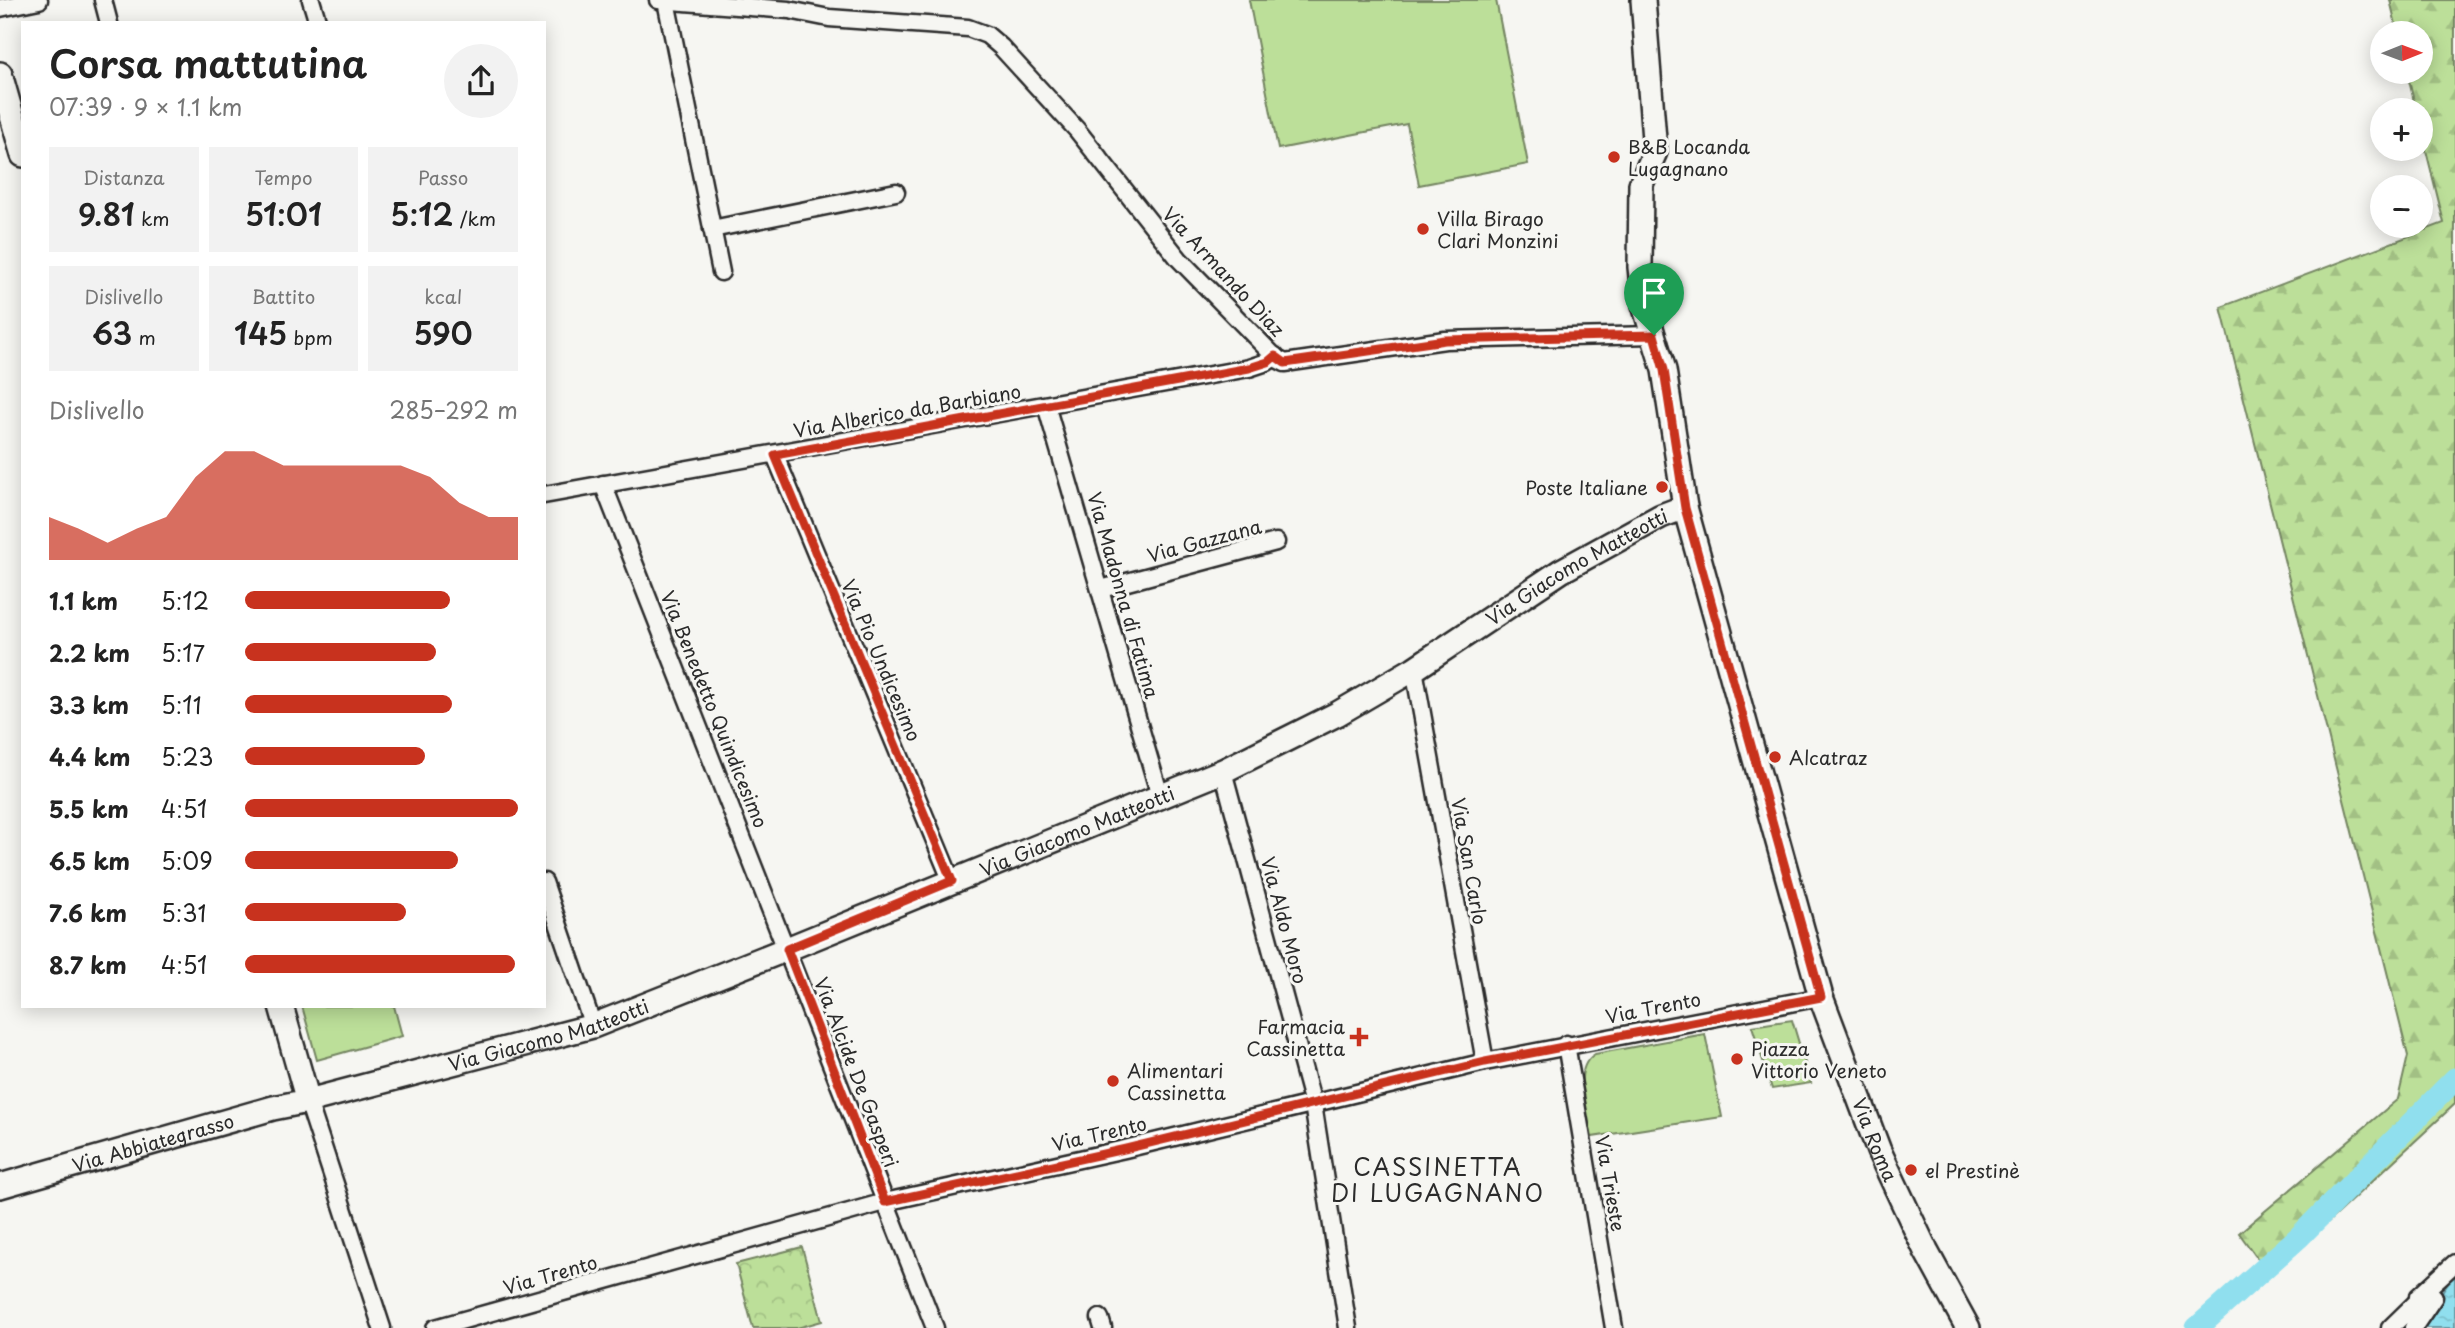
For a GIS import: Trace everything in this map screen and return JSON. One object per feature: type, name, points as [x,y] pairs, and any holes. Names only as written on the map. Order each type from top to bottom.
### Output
[{"type":"street","points":[[0,8],[39,0]]},
{"type":"street","points":[[103,0],[108,21]]},
{"type":"street","points":[[311,0],[317,21]]},
{"type":"street","points":[[658,0],[773,5]]},
{"type":"street","name":"Via Roma","points":[[1643,0],[1655,152],[1640,184],[1640,267],[1644,304],[1664,370],[1685,508],[1821,997],[1879,1151],[1926,1251],[1968,1328]]},
{"type":"street","points":[[666,1],[721,272]]},
{"type":"street","name":"Via Armando Diaz","points":[[773,5],[823,17],[968,28],[987,35],[1077,130],[1179,259],[1285,363],[1445,340],[1654,335]]},
{"type":"street","points":[[0,74],[21,148]]},
{"type":"street","points":[[712,229],[896,192]]},
{"type":"street","name":"Via Alberico da Barbiano","points":[[546,495],[1249,368],[1268,362],[1275,356]]},
{"type":"street","name":"Via Madonna di Fatima","points":[[1046,405],[1160,796]]},
{"type":"street","name":"Via Pio Undicesimo","points":[[775,455],[952,881]]},
{"type":"street","name":"Via Benedetto Quindicesimo","points":[[603,484],[787,949]]},
{"type":"street","name":"Via Giacomo Matteotti","points":[[308,1101],[593,1026],[1223,771],[1337,714],[1414,669],[1561,571],[1661,516],[1685,508]]},
{"type":"street","name":"Via Gazzana","points":[[1101,589],[1276,542]]},
{"type":"street","name":"Via San Carlo","points":[[1414,669],[1485,1062]]},
{"type":"street","name":"Via Aldo Moro","points":[[1223,771],[1313,1104],[1348,1328]]},
{"type":"street","points":[[546,888],[593,1026]]},
{"type":"street","name":"Via Alcide De Gasperi","points":[[787,949],[934,1328]]},
{"type":"street","name":"Via Trento","points":[[435,1328],[885,1202],[1125,1149],[1566,1044],[1821,997]]},
{"type":"street","points":[[282,1008],[308,1101],[382,1328]]},
{"type":"street","name":"Via Trieste","points":[[1566,1044],[1614,1328]]},
{"type":"street","name":"Via Abbiategrasso","points":[[0,1186],[273,1108],[308,1101]]},
{"type":"street","points":[[2388,1328],[2455,1263]]},
{"type":"street","points":[[2388,1328],[2428,1291],[2434,1297],[2413,1328]]},
{"type":"green space","points":[[1249,0],[1496,0],[1528,164],[1419,185],[1407,124],[1278,149]]},
{"type":"green space","points":[[2390,0],[2455,0],[2455,1104],[2270,1276],[2239,1233],[2398,1099],[2408,1056],[2221,307],[2404,238],[2433,238],[2433,227],[2444,223],[2429,161],[2433,161],[2433,98],[2413,98],[2410,84],[2433,84],[2433,21],[2395,21]]},
{"type":"green space","points":[[303,1008],[395,1008],[402,1036],[317,1060]]},
{"type":"green space","points":[[1792,1020],[1811,1083],[1772,1089],[1752,1026]]},
{"type":"green space","points":[[1705,1034],[1722,1117],[1592,1137],[1582,1092],[1583,1070],[1587,1061],[1595,1054]]},
{"type":"green space","points":[[802,1247],[822,1321],[797,1328],[753,1328],[736,1264]]},
{"type":"water","points":[[2455,1273],[2455,1328],[2418,1328],[2453,1275]]},
{"type":"waterway","points":[[2197,1328],[2299,1237],[2455,1079]]},
{"type":"place","name":"B&B Locanda Lugagnano","points":[[1614,157]]},
{"type":"place","name":"Villa Birago Clari Monzini","points":[[1423,229]]},
{"type":"place","name":"Poste Italiane","points":[[1662,487]]},
{"type":"place","name":"Alcatraz","points":[[1775,757]]},
{"type":"place","name":"Farmacia Cassinetta","points":[[1359,1037]]},
{"type":"place","name":"Piazza Vittorio Veneto","points":[[1737,1059]]},
{"type":"place","name":"Alimentari Cassinetta","points":[[1113,1081]]},
{"type":"place","name":"el Prestinè","points":[[1911,1170]]},
{"type":"district","name":"CASSINETTA DI LUGAGNANO","points":[[1438,1179]]},
{"type":"route","points":[[1654,335],[1664,370],[1685,508],[1821,997],[1566,1044],[1125,1149],[885,1202],[787,949],[952,881],[775,455],[1249,368],[1268,362],[1275,356],[1285,363],[1306,362],[1445,340],[1654,335]]}]
